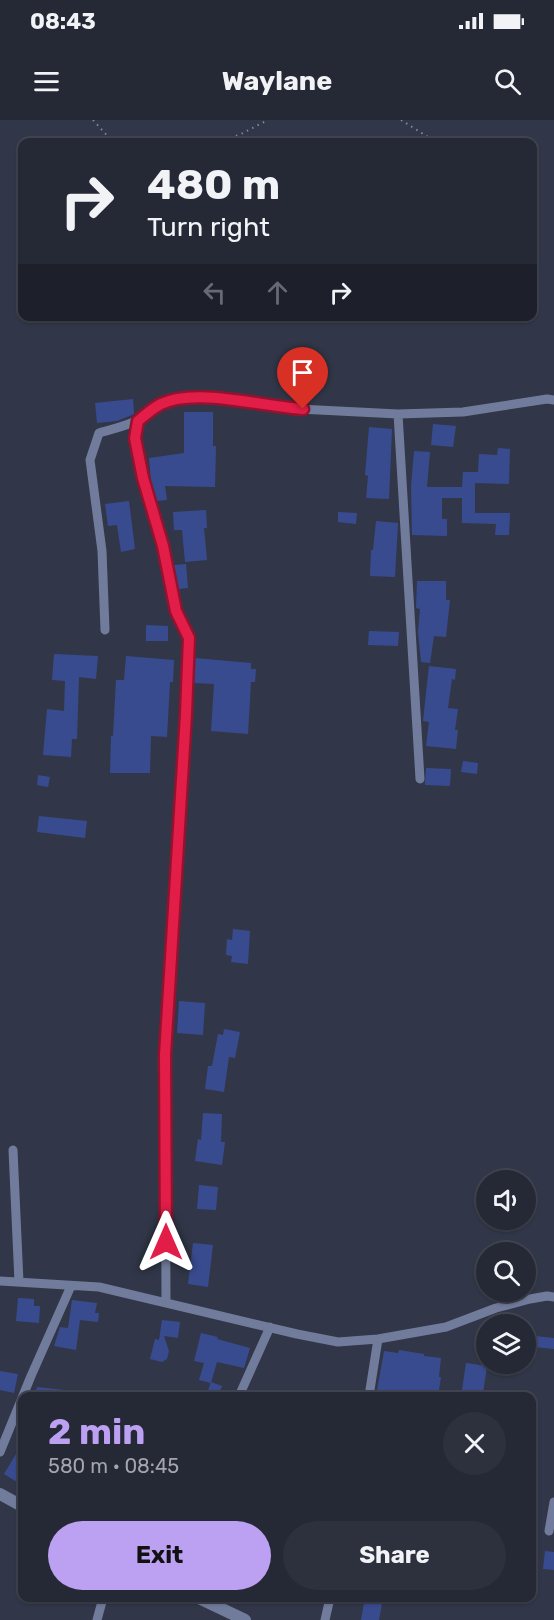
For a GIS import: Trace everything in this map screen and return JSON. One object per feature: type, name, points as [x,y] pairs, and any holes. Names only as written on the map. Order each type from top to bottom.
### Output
[{"type":"street","points":[[105,630],[102,551],[90,460],[99,434],[138,421],[161,404],[180,399],[213,399],[279,408],[398,414],[463,412],[554,400]]},
{"type":"street","points":[[398,414],[420,779]]},
{"type":"street","points":[[138,421],[135,438],[143,478],[163,546],[176,611],[189,638],[165,1055],[166,1302]]},
{"type":"street","points":[[13,1150],[19,1282]]},
{"type":"street","points":[[0,1281],[99,1287],[338,1342],[378,1339],[446,1327],[496,1308],[530,1299],[554,1297]]},
{"type":"street","points":[[24,1392],[71,1286]]},
{"type":"street","points":[[241,1392],[270,1327]]},
{"type":"street","points":[[370,1392],[378,1339]]},
{"type":"street","points":[[0,1452],[18,1407]]},
{"type":"street","points":[[0,1494],[18,1504]]},
{"type":"street","points":[[549,1531],[554,1502]]},
{"type":"street","points":[[97,1620],[102,1602]]},
{"type":"street","points":[[207,1602],[245,1620]]},
{"type":"street","points":[[325,1620],[329,1602]]},
{"type":"path","points":[[93,120],[110,138]]},
{"type":"path","points":[[230,138],[268,120]]},
{"type":"path","points":[[401,120],[430,138]]},
{"type":"building","points":[[133,399],[134,414],[117,421],[97,423],[95,403]]},
{"type":"building","points":[[184,412],[213,412],[213,446],[216,446],[215,487],[165,486],[167,500],[157,501],[151,482],[149,458],[184,453]]},
{"type":"building","points":[[433,424],[456,426],[453,447],[431,445]]},
{"type":"building","points":[[369,427],[392,429],[389,499],[366,498],[368,476],[365,475]]},
{"type":"building","points":[[498,448],[510,449],[509,484],[475,483],[475,513],[510,513],[509,535],[495,535],[496,524],[462,523],[462,498],[442,498],[442,519],[447,519],[447,536],[412,535],[411,486],[414,451],[430,452],[427,487],[462,487],[463,472],[478,472],[479,454],[497,455]]},
{"type":"building","points":[[129,501],[135,549],[121,552],[117,525],[108,526],[105,504]]},
{"type":"building","points":[[206,510],[207,528],[204,528],[207,560],[185,562],[182,530],[174,530],[173,512]]},
{"type":"building","points":[[338,512],[357,513],[356,524],[338,522]]},
{"type":"building","points":[[376,521],[398,523],[395,577],[370,576],[371,550],[373,550]]},
{"type":"building","points":[[186,564],[188,588],[178,589],[174,565]]},
{"type":"building","points":[[417,581],[446,581],[446,600],[450,600],[446,637],[434,636],[430,663],[421,662],[418,632],[420,609],[416,608]]},
{"type":"building","points":[[146,625],[168,626],[168,641],[146,641]]},
{"type":"building","points":[[369,631],[399,632],[398,646],[368,645]]},
{"type":"building","points":[[54,654],[98,656],[96,679],[79,677],[77,739],[72,739],[71,757],[43,755],[47,709],[64,711],[65,681],[52,680]]},
{"type":"building","points":[[126,656],[174,660],[173,682],[170,682],[167,737],[151,736],[150,773],[110,773],[116,680],[124,680]]},
{"type":"building","points":[[195,658],[251,663],[251,669],[256,669],[255,682],[251,682],[248,734],[211,731],[214,684],[194,683]]},
{"type":"building","points":[[429,666],[456,669],[455,680],[452,679],[448,708],[458,709],[455,730],[458,730],[456,749],[426,746],[429,722],[423,721]]},
{"type":"building","points":[[463,761],[478,763],[477,774],[461,772]]},
{"type":"building","points":[[426,768],[451,769],[450,786],[425,785]]},
{"type":"building","points":[[38,775],[50,777],[48,787],[37,785]]},
{"type":"building","points":[[39,816],[87,821],[85,838],[37,832]]},
{"type":"building","points":[[233,929],[250,931],[248,964],[231,962],[232,956],[226,955],[227,939],[232,940]]},
{"type":"building","points":[[179,1001],[205,1003],[203,1035],[177,1033]]},
{"type":"building","points":[[224,1029],[240,1032],[235,1058],[229,1057],[224,1092],[205,1089],[208,1066],[212,1066],[218,1034],[223,1035]]},
{"type":"building","points":[[203,1113],[222,1114],[221,1142],[225,1142],[222,1165],[195,1161],[198,1139],[201,1140]]},
{"type":"building","points":[[199,1185],[218,1187],[216,1210],[197,1209]]},
{"type":"building","points":[[193,1243],[213,1245],[208,1287],[188,1284]]},
{"type":"building","points":[[18,1298],[34,1299],[34,1306],[40,1306],[39,1323],[16,1321]]},
{"type":"building","points":[[72,1300],[97,1303],[95,1313],[99,1313],[98,1322],[80,1320],[76,1350],[54,1346],[60,1327],[68,1328]]},
{"type":"building","points":[[162,1320],[180,1322],[178,1338],[164,1336],[169,1351],[167,1359],[162,1362],[150,1359],[155,1339],[159,1340]]},
{"type":"building","points":[[201,1333],[250,1348],[244,1368],[217,1362],[211,1383],[199,1380],[204,1363],[194,1361]]},
{"type":"building","points":[[536,1336],[554,1338],[554,1349],[536,1347]]},
{"type":"building","points":[[399,1350],[441,1358],[439,1392],[377,1392],[384,1351],[398,1353]]},
{"type":"building","points":[[466,1363],[476,1364],[476,1374],[486,1374],[483,1392],[462,1390]]},
{"type":"building","points":[[0,1371],[18,1374],[14,1393],[0,1390]]},
{"type":"building","points":[[211,1382],[222,1386],[220,1392],[207,1392]]},
{"type":"building","points":[[37,1387],[64,1390],[64,1392],[35,1392]]},
{"type":"building","points":[[16,1454],[18,1455],[18,1483],[4,1474]]},
{"type":"building","points":[[545,1551],[554,1552],[554,1570],[543,1569]]},
{"type":"building","points":[[364,1602],[382,1602],[379,1620],[361,1620]]},
{"type":"route","points":[[166,1242],[165,1055],[189,638],[176,611],[163,546],[143,478],[135,438],[138,421],[161,404],[180,399],[213,399],[303,409]]}]
